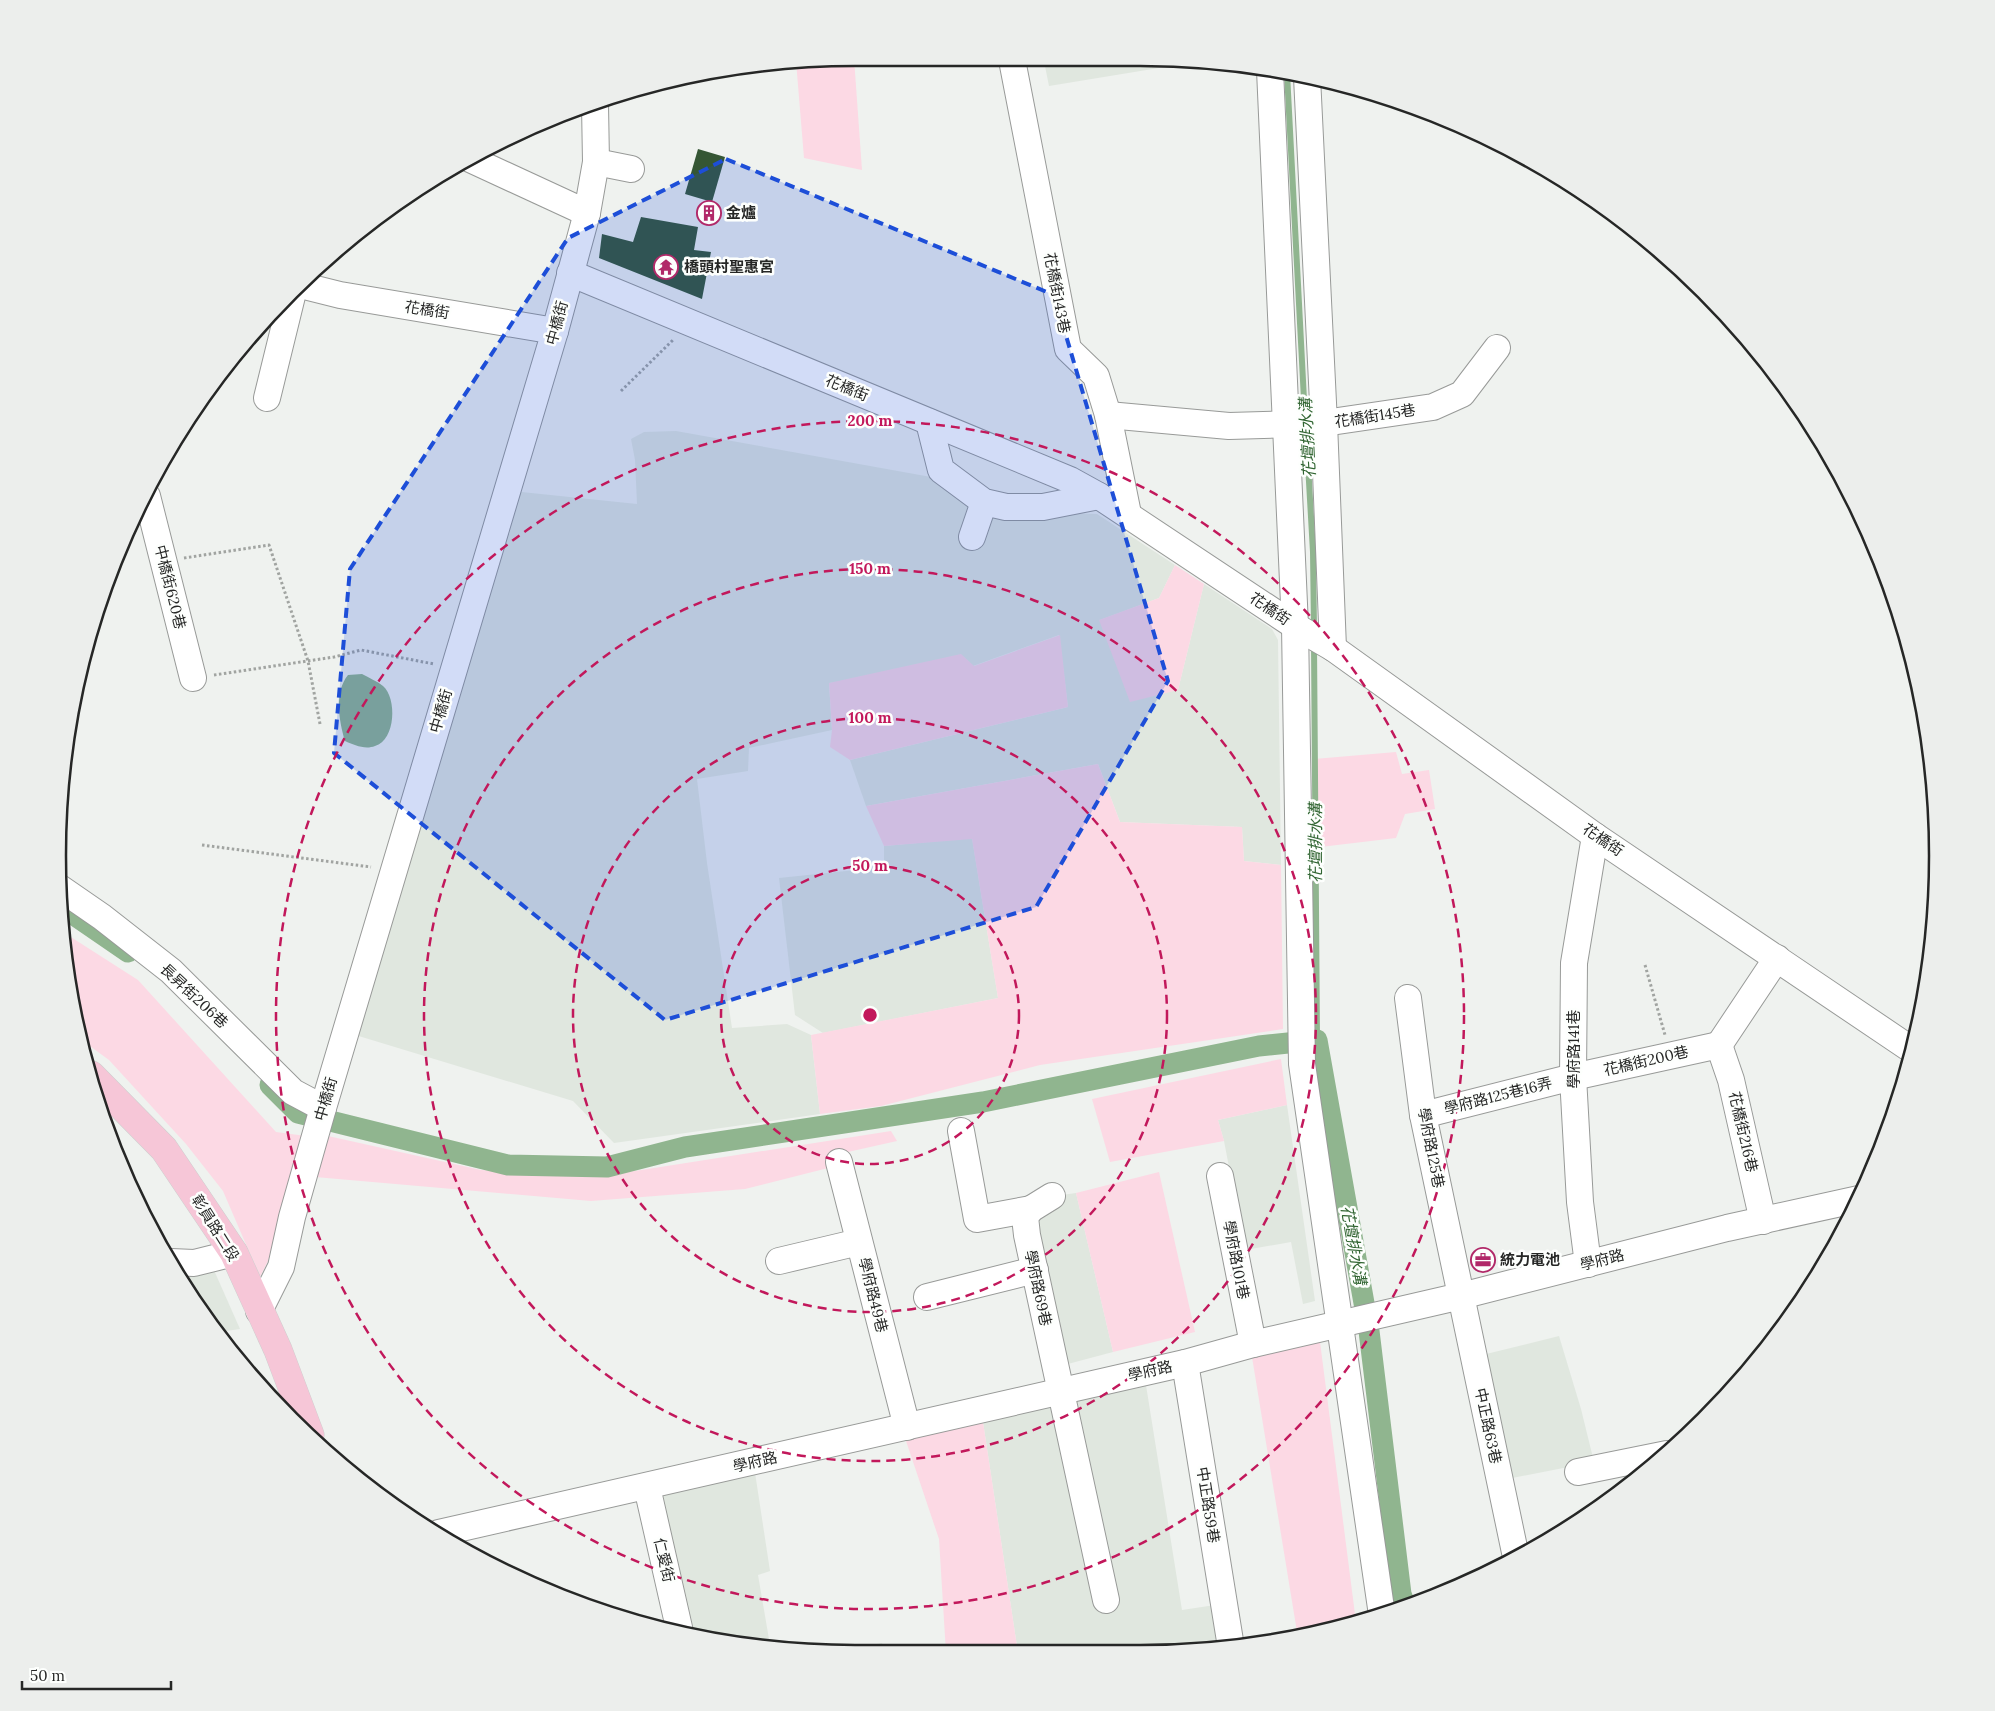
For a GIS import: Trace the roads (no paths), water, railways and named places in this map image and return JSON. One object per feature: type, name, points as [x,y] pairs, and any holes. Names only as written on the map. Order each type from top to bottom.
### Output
[{"type":"main road","name":"彰員路二段","points":[[101,1085],[164,1149],[234,1253],[282,1359],[305,1421]]},
{"type":"street","name":"花橋街143巷","points":[[1013,66],[1068,349],[1096,376],[1108,416],[1128,514]]},
{"type":"street","points":[[1270,77],[1295,626],[1302,1064],[1357,1320],[1381,1607]]},
{"type":"street","points":[[1307,84],[1333,648]]},
{"type":"street","name":"中橋街","points":[[259,1311],[281,1267],[292,1217],[323,1108],[555,331],[587,213],[596,162],[595,111]]},
{"type":"street","points":[[596,162],[631,169]]},
{"type":"street","points":[[478,163],[587,213]]},
{"type":"street","name":"花橋街","points":[[570,273],[1070,480],[1099,496],[1295,626],[1333,648],[1595,836],[1905,1046]]},
{"type":"street","name":"花橋街","points":[[308,287],[340,295],[555,331]]},
{"type":"street","points":[[267,398],[290,305]]},
{"type":"street","name":"花橋街145巷","points":[[1108,416],[1229,426],[1324,423],[1433,407],[1462,394],[1496,348]]},
{"type":"street","points":[[929,422],[941,470],[984,502],[1006,507],[1043,507],[1099,496]]},
{"type":"street","points":[[972,537],[984,502]]},
{"type":"street","name":"中橋街620巷","points":[[149,504],[193,678]]},
{"type":"street","name":"學府路141巷","points":[[1588,1264],[1580,1202],[1573,1077],[1574,963],[1595,836]]},
{"type":"street","name":"長昇街206巷","points":[[67,893],[102,917],[170,972],[294,1092],[323,1108]]},
{"type":"street","points":[[1719,1044],[1777,958]]},
{"type":"street","name":"學府路125巷","points":[[1408,998],[1423,1116],[1461,1296]]},
{"type":"street","name":"花橋街200巷","points":[[1573,1077],[1719,1044]]},
{"type":"street","name":"花橋街216巷","points":[[1719,1044],[1731,1080],[1763,1222]]},
{"type":"street","name":"學府路125巷16弄","points":[[1423,1116],[1573,1077]]},
{"type":"street","name":"學府路69巷","points":[[961,1131],[977,1219],[1042,1202],[1025,1217],[1060,1392],[1106,1600]]},
{"type":"street","name":"學府路49巷","points":[[839,1162],[907,1427]]},
{"type":"street","name":"學府路101巷","points":[[1220,1176],[1253,1344]]},
{"type":"street","name":"學府路","points":[[448,1531],[1186,1363],[1253,1344],[1461,1296],[1727,1228],[1763,1222],[1849,1200]]},
{"type":"street","points":[[778,1261],[859,1242]]},
{"type":"street","points":[[180,1263],[194,1264],[234,1253]]},
{"type":"street","points":[[927,1296],[1035,1270]]},
{"type":"street","name":"中正路63巷","points":[[1461,1296],[1514,1549]]},
{"type":"street","name":"中正路59巷","points":[[1186,1363],[1230,1639]]},
{"type":"street","points":[[1578,1472],[1636,1468]]},
{"type":"street","name":"仁愛街","points":[[648,1487],[678,1624]]},
{"type":"waterway","name":"花壇排水溝","points":[[1287,80],[1305,419]]},
{"type":"waterway","name":"花壇排水溝","points":[[1306,429],[1313,552],[1314,629]]},
{"type":"waterway","name":"花壇排水溝","points":[[1314,644],[1317,1040]]},
{"type":"waterway","points":[[68,911],[128,952]]},
{"type":"waterway","points":[[270,1085],[298,1113],[508,1165],[607,1167],[685,1147],[983,1102],[1259,1046],[1317,1040],[1369,1331],[1403,1599]]},
{"type":"place","name":"金爐","points":[[709,213]]},
{"type":"place","name":"橋頭村聖惠宮","points":[[666,267]]},
{"type":"place","name":"統力電池","points":[[1483,1260]]}]
